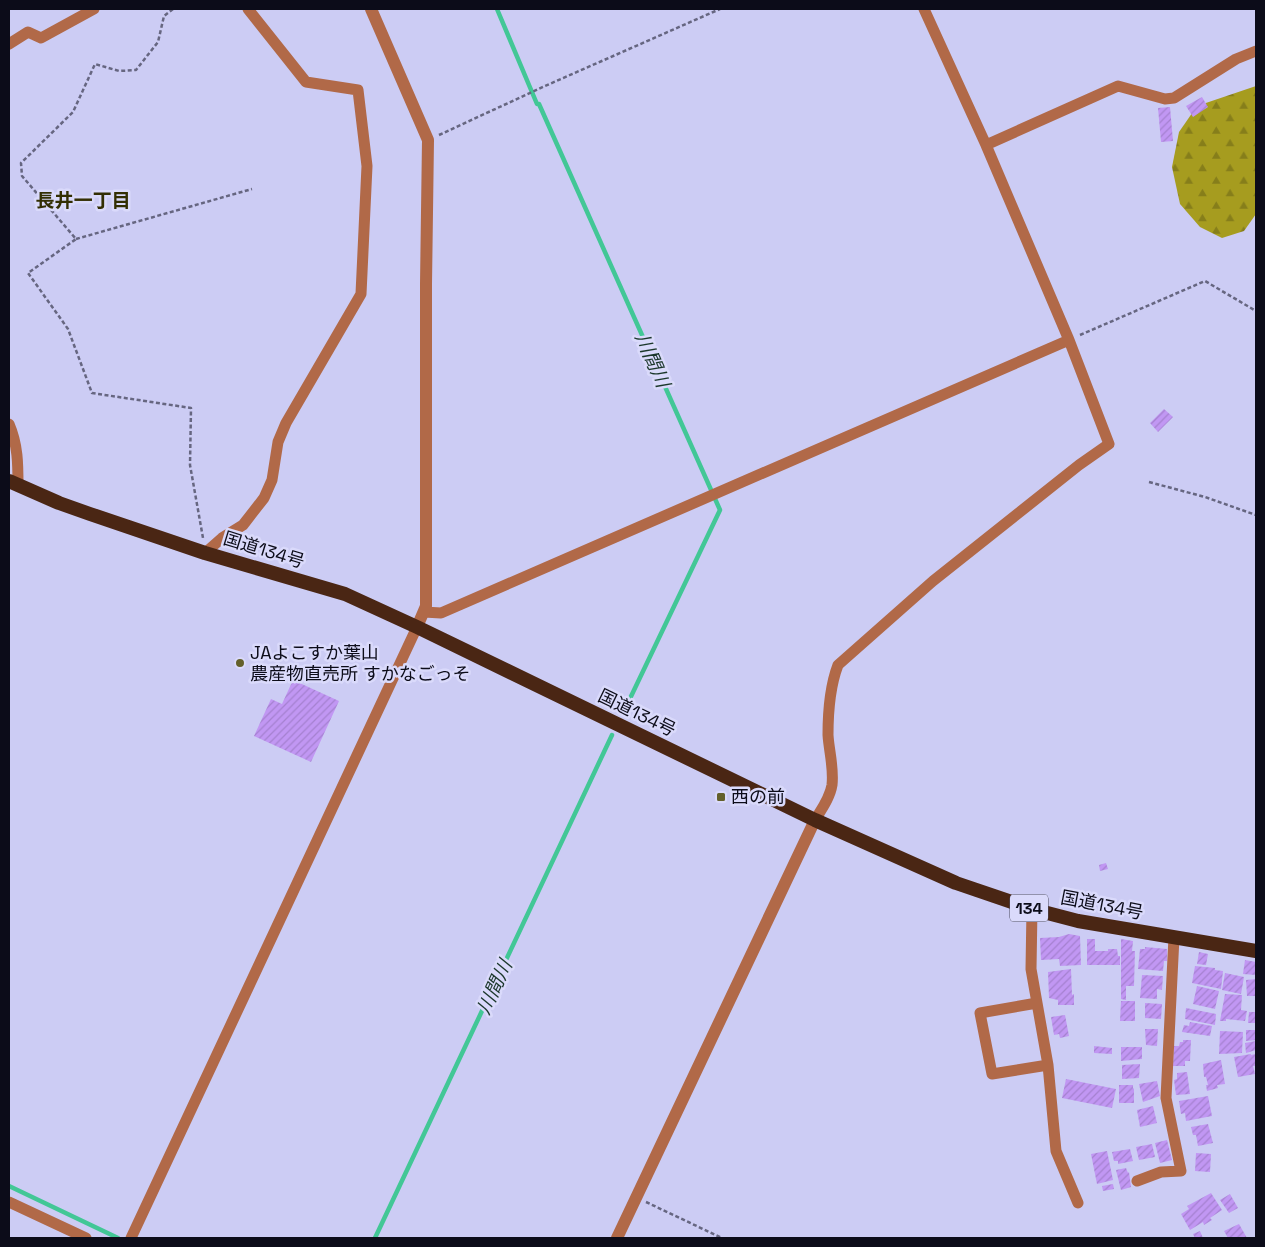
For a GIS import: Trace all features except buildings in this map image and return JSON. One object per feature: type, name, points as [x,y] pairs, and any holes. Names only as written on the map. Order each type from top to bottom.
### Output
[{"type":"highway","name":"国道134号","points":[[13,483],[59,504],[205,553],[345,594],[815,820],[956,883],[1032,909],[1078,921],[1256,951]]},
{"type":"street","points":[[9,44],[28,32],[41,38],[94,9]]},
{"type":"street","points":[[205,553],[222,538],[244,525],[264,498],[272,480],[278,442],[286,423],[361,294],[367,166],[358,90],[306,82],[248,9]]},
{"type":"street","points":[[132,1236],[426,606],[428,140],[372,9]]},
{"type":"street","points":[[617,1238],[815,820],[826,802],[832,786],[832,766],[828,733],[832,682],[838,665],[933,581],[1079,465],[1109,444],[1069,340],[986,146],[924,9]]},
{"type":"street","points":[[986,146],[1118,86],[1165,99],[1174,98],[1236,58],[1256,51]]},
{"type":"street","points":[[424,612],[441,613],[1069,340]]},
{"type":"street","points":[[9,424],[18,458],[13,483]]},
{"type":"street","points":[[1032,909],[1031,969],[1048,1065],[1056,1151],[1078,1203]]},
{"type":"street","points":[[1137,1181],[1161,1172],[1180,1171],[1166,1100],[1174,937]]},
{"type":"street","points":[[1037,1003],[980,1013],[992,1074],[1048,1065]]},
{"type":"street","points":[[9,1202],[86,1238]]},
{"type":"path","points":[[76,239],[22,176],[21,163],[72,112],[95,64],[119,71],[136,70],[158,42],[164,16],[172,9]]},
{"type":"path","points":[[428,140],[531,92],[720,9]]},
{"type":"path","points":[[205,553],[190,465],[191,408],[92,393],[68,330],[28,273],[76,239],[252,189]]},
{"type":"path","points":[[1069,340],[1204,280],[1256,311]]},
{"type":"path","points":[[1149,482],[1205,497],[1256,515]]},
{"type":"path","points":[[636,1197],[722,1238]]},
{"type":"green space","points":[[1256,86],[1256,214],[1244,231],[1222,238],[1200,227],[1180,204],[1172,167],[1179,132],[1197,106]]},
{"type":"waterway","name":"川間川","points":[[497,9],[537,104],[539,104],[720,510],[625,709]]},
{"type":"waterway","name":"川間川","points":[[375,1238],[612,735]]},
{"type":"waterway","name":"川間川","points":[[9,1186],[118,1238]]},
{"type":"place","name":"JAよこすか葉山 農産物直売所 すかなごっそ","points":[[240,663]]},
{"type":"place","name":"西の前","points":[[721,797]]},
{"type":"district","name":"長井一丁目","points":[[83,200]]}]
